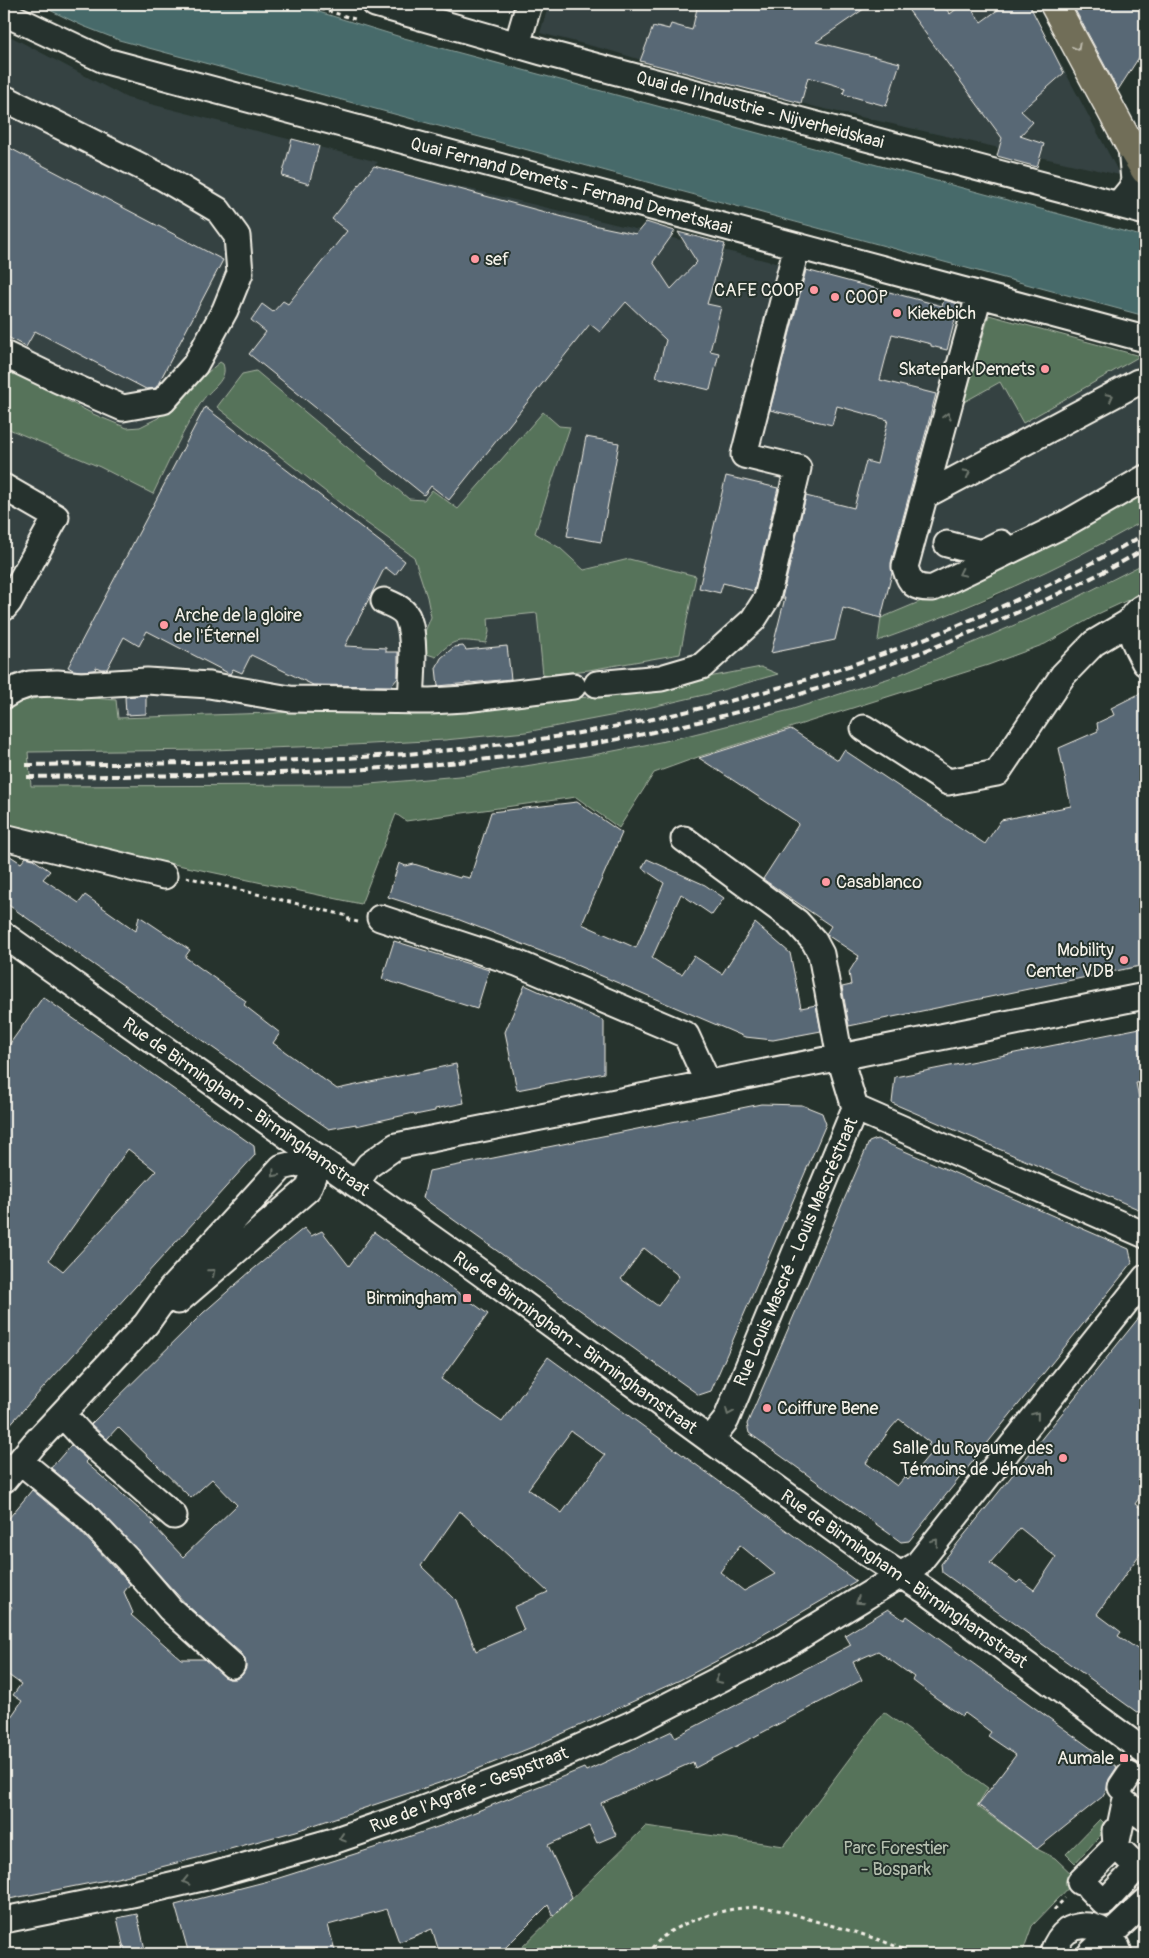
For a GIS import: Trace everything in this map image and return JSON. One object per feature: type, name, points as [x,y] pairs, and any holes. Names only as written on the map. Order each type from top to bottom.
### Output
[{"type":"main road","points":[[1054,4],[1138,159]]},
{"type":"street","name":"Quai de l'Industrie - Nijverheidskaai","points":[[375,4],[517,45],[1145,212]]},
{"type":"street","points":[[517,45],[529,4]]},
{"type":"street","name":"Quai Fernand Demets - Fernand Demetskaai","points":[[4,13],[106,61],[1145,339]]},
{"type":"street","points":[[4,98],[154,173],[218,210],[238,236],[240,273],[226,310],[195,365],[163,401],[123,408],[4,354]]},
{"type":"street","points":[[1118,205],[1131,189],[1138,159]]},
{"type":"street","points":[[4,696],[30,684],[57,683],[81,685],[148,681],[209,685],[290,698],[411,701],[465,700],[585,685],[661,678],[702,666],[753,620],[767,598],[798,468],[744,455],[798,246]]},
{"type":"street","points":[[979,295],[905,567],[909,580],[921,589],[933,588],[1065,524],[1145,478]]},
{"type":"street","points":[[924,496],[1138,382],[1145,381]]},
{"type":"street","points":[[947,544],[981,553],[1070,506],[1145,461]]},
{"type":"street","points":[[4,487],[56,517],[4,608]]},
{"type":"street","points":[[384,601],[400,608],[408,618],[412,659],[411,701]]},
{"type":"street","points":[[1138,613],[1130,630],[1145,663]]},
{"type":"street","points":[[864,728],[948,782],[997,773],[1063,675],[1094,643],[1138,613]]},
{"type":"street","points":[[4,837],[173,878]]},
{"type":"street","name":"Rue Louis Mascré - Louis Mascréstraat","points":[[684,839],[797,922],[814,941],[821,954],[840,1058],[855,1108],[726,1420],[710,1440]]},
{"type":"street","points":[[380,918],[516,963],[686,1035],[708,1083]]},
{"type":"street","name":"Rue de Birmingham - Birminghamstraat","points":[[4,935],[320,1158],[1145,1752]]},
{"type":"street","points":[[355,1184],[369,1165],[396,1146],[1145,996]]},
{"type":"street","points":[[855,1108],[1145,1235]]},
{"type":"street","points":[[146,1324],[180,1300],[308,1189],[320,1158]]},
{"type":"street","points":[[4,1480],[62,1414],[146,1324],[172,1289],[282,1167],[320,1158]]},
{"type":"street","name":"Rue de l'Agrafe - Gespstraat","points":[[4,1920],[206,1877],[333,1841],[388,1822],[545,1763],[632,1724],[781,1648],[917,1565],[1145,1278]]},
{"type":"street","points":[[62,1414],[83,1437],[174,1516]]},
{"type":"street","points":[[20,1461],[83,1513],[128,1560],[170,1610],[232,1665]]},
{"type":"street","points":[[1121,1789],[1116,1846],[1140,1871],[1104,1902],[1086,1888],[1116,1846],[1145,1826]]},
{"type":"street","points":[[1116,1846],[1125,1803],[1145,1818]]},
{"type":"street","points":[[1090,1954],[1115,1945],[1145,1902]]},
{"type":"street","points":[[1052,1954],[1057,1942],[1067,1932],[1081,1926],[1097,1927],[1115,1945]]},
{"type":"path","points":[[173,878],[186,877],[196,879],[348,916],[349,920]]},
{"type":"path","points":[[646,1954],[669,1931],[719,1913],[756,1908],[776,1910],[859,1933],[902,1948],[912,1954]]},
{"type":"shaded area","points":[[549,4],[1029,4],[1120,175],[816,107],[540,33]]},
{"type":"shaded area","points":[[4,33],[127,98],[378,162],[374,166],[958,307],[1145,357],[1145,486],[879,641],[990,599],[1145,520],[1145,563],[1068,602],[896,676],[790,710],[670,740],[593,755],[470,775],[359,785],[31,786],[28,752],[212,750],[352,745],[445,740],[526,732],[626,713],[708,694],[777,674],[683,682],[588,697],[454,707],[118,718],[15,702],[4,709]]},
{"type":"green space","name":"Skatepark Demets","points":[[989,315],[1140,356],[1023,423],[1000,382],[964,402]]},
{"type":"green space","points":[[220,362],[223,364],[224,370],[221,380],[205,397],[195,412],[153,494],[100,467],[4,427],[4,367],[93,414],[127,428],[140,427],[158,418]]},
{"type":"green space","points":[[256,371],[409,499],[424,500],[432,490],[458,509],[543,412],[559,426],[570,427],[535,533],[560,548],[584,570],[629,559],[696,576],[680,654],[589,670],[543,675],[537,613],[488,618],[489,632],[486,643],[458,641],[448,646],[436,657],[427,654],[422,639],[431,617],[427,597],[414,557],[358,517],[217,407],[242,374]]},
{"type":"green space","points":[[1145,486],[1145,520],[1048,571],[947,615],[878,641],[881,618],[986,574]]},
{"type":"green space","points":[[1145,563],[1145,592],[1100,613],[1045,644],[988,665],[698,757],[654,773],[619,828],[576,797],[406,821],[396,814],[361,904],[4,828],[4,709],[31,699],[59,696],[116,700],[118,718],[454,707],[588,697],[761,667],[778,674],[708,694],[626,713],[526,732],[445,740],[352,745],[212,750],[28,752],[31,786],[359,785],[470,775],[593,755],[670,740],[790,710],[896,676],[1068,602]]},
{"type":"green space","name":"Parc Forestier - Bospark","points":[[884,1712],[988,1788],[977,1806],[1037,1849],[1055,1858],[1077,1879],[1032,1926],[1022,1954],[515,1954],[646,1826],[784,1846]]},
{"type":"green space","points":[[1100,1819],[1108,1827],[1075,1863],[1066,1854]]},
{"type":"water","points":[[37,4],[293,4],[404,38],[1145,237],[1145,316],[119,40],[83,26]]},
{"type":"building","points":[[698,4],[871,4],[816,42],[900,63],[886,106],[843,94],[845,88],[808,77],[801,103],[640,61],[653,27],[669,29],[671,24],[692,30]]},
{"type":"building","points":[[904,4],[942,4],[950,14],[963,4],[968,4],[981,22],[1006,4],[1029,4],[1064,73],[1021,111],[1033,122],[1020,136],[1044,144],[1037,167],[997,156],[1002,138]]},
{"type":"building","points":[[1072,4],[1145,4],[1145,48],[1118,90]]},
{"type":"building","points":[[292,139],[319,146],[309,184],[282,176]]},
{"type":"building","points":[[4,145],[223,260],[156,388],[146,389],[35,331],[26,347],[4,335]]},
{"type":"building","points":[[374,166],[593,225],[636,234],[646,222],[675,231],[653,262],[671,289],[697,262],[678,232],[725,244],[707,304],[721,307],[710,351],[719,353],[710,390],[656,377],[666,340],[626,302],[600,332],[590,324],[449,500],[431,486],[424,495],[249,354],[266,332],[251,320],[262,304],[273,312],[283,301],[288,304],[347,231],[332,219]]},
{"type":"building","points":[[806,270],[942,306],[944,300],[959,304],[947,350],[892,334],[880,380],[936,394],[891,563],[892,573],[881,618],[843,608],[835,640],[771,653],[785,598],[782,598],[806,496],[854,508],[866,461],[877,464],[888,420],[837,406],[832,425],[770,410]]},
{"type":"building","points":[[205,407],[405,561],[395,575],[385,567],[345,646],[386,648],[386,652],[398,652],[398,678],[391,686],[313,685],[251,655],[242,673],[233,669],[230,674],[147,631],[139,646],[124,637],[107,669],[96,667],[95,670],[81,671],[68,667]]},
{"type":"building","points":[[586,437],[619,443],[601,542],[567,536]]},
{"type":"building","points":[[726,476],[778,488],[754,591],[723,583],[720,593],[699,588]]},
{"type":"building","points":[[463,646],[466,650],[507,646],[511,679],[438,686],[436,668],[441,658],[454,647]]},
{"type":"building","points":[[1145,691],[1145,965],[849,1026],[842,987],[851,985],[849,972],[859,956],[826,934],[831,926],[763,879],[798,825],[797,822],[699,758],[791,729],[838,760],[844,750],[985,844],[1001,820],[1071,806],[1059,748],[1098,731],[1097,723],[1114,715],[1111,708]]},
{"type":"building","points":[[146,695],[146,714],[126,715],[125,697]]},
{"type":"building","points":[[577,802],[622,833],[582,924],[636,948],[664,883],[642,868],[647,859],[705,885],[724,898],[712,915],[681,894],[652,958],[682,974],[694,956],[722,974],[755,923],[790,953],[801,1008],[816,1005],[821,1031],[773,1040],[745,1037],[569,962],[457,919],[388,897],[399,863],[406,866],[414,864],[460,878],[461,876],[470,878],[491,812]]},
{"type":"building","points":[[4,852],[21,863],[26,857],[33,859],[50,871],[43,879],[79,903],[85,895],[136,931],[139,916],[190,950],[185,957],[246,1001],[244,1005],[280,1033],[273,1043],[337,1089],[456,1064],[464,1103],[415,1115],[414,1113],[356,1126],[356,1124],[329,1129],[4,902]]},
{"type":"building","points":[[394,941],[489,970],[477,1009],[382,979]]},
{"type":"building","points":[[525,985],[604,1021],[604,1073],[517,1090],[505,1032]]},
{"type":"building","points":[[43,997],[254,1146],[255,1155],[4,1431],[4,1052]],"holes":[[[128,1149],[156,1171],[63,1271],[49,1260]]]},
{"type":"building","points":[[1145,1027],[1145,1082],[1136,1083],[1145,1120],[1145,1212],[892,1103],[895,1077]]},
{"type":"building","points":[[761,1104],[802,1105],[822,1113],[826,1124],[711,1391],[699,1395],[423,1198],[429,1171]],"holes":[[[644,1248],[679,1276],[658,1306],[621,1279]]]},
{"type":"building","points":[[877,1139],[1129,1249],[1132,1263],[909,1541],[901,1542],[749,1433],[747,1424],[869,1142]],"holes":[[[899,1419],[930,1443],[928,1445],[934,1449],[908,1480],[905,1477],[897,1486],[866,1463]]]},
{"type":"building","points":[[304,1228],[311,1236],[322,1231],[349,1266],[374,1232],[488,1314],[441,1379],[502,1422],[548,1357],[856,1581],[726,1656],[680,1680],[535,1746],[460,1776],[296,1831],[197,1858],[117,1878],[4,1900],[4,1727],[22,1701],[13,1695],[21,1684],[4,1672],[4,1619],[12,1607],[4,1600],[4,1524],[32,1490],[73,1524],[130,1584],[124,1592],[133,1613],[131,1615],[181,1659],[204,1659],[229,1679],[236,1679],[242,1675],[246,1668],[242,1654],[187,1605],[93,1503],[51,1468],[71,1445],[87,1460],[85,1462],[154,1522],[152,1524],[183,1557],[237,1505],[212,1479],[191,1498],[118,1427],[107,1439],[91,1424],[203,1313]],"holes":[[[571,1431],[605,1455],[562,1513],[528,1489]],[[460,1511],[548,1592],[514,1607],[524,1630],[476,1651],[456,1600],[421,1566]],[[740,1545],[775,1574],[744,1591],[720,1572]]]},
{"type":"building","points":[[1145,1310],[1145,1489],[1135,1504],[1145,1511],[1145,1547],[1097,1614],[1121,1632],[1118,1636],[1145,1654],[1145,1718],[942,1572],[941,1564]],"holes":[[[1020,1528],[1056,1557],[1034,1590],[1020,1580],[1017,1583],[990,1563]]]},
{"type":"building","points":[[888,1609],[904,1620],[907,1616],[1117,1767],[1109,1779],[1107,1789],[1102,1797],[1037,1849],[978,1805],[1016,1755],[988,1736],[991,1732],[965,1713],[962,1716],[936,1698],[912,1680],[914,1677],[878,1651],[853,1662],[862,1680],[695,1768],[693,1762],[601,1803],[616,1835],[597,1843],[589,1826],[548,1845],[572,1897],[553,1916],[548,1905],[499,1954],[440,1954],[432,1929],[399,1942],[387,1909],[328,1925],[336,1954],[319,1954],[317,1948],[298,1954],[189,1954],[175,1905],[276,1879],[402,1839],[443,1825],[584,1768],[586,1771],[672,1731],[675,1737],[851,1645],[845,1635]]},
{"type":"building","points":[[137,1914],[146,1954],[125,1954],[117,1918]]},
{"type":"railway","points":[[26,765],[253,762],[423,753],[566,735],[652,719],[738,699],[823,674],[906,646],[988,613],[1068,575],[1145,534]]},
{"type":"railway","points":[[27,777],[253,774],[423,765],[544,752],[673,728],[799,694],[923,652],[1085,581],[1145,549]]},
{"type":"place","name":"sef","points":[[475,259]]},
{"type":"place","name":"CAFE COOP","points":[[814,290]]},
{"type":"place","name":"COOP","points":[[835,297]]},
{"type":"place","name":"Kiekebich","points":[[897,313]]},
{"type":"place","name":"Skatepark Demets","points":[[1045,369]]},
{"type":"place","name":"Arche de la gloire de l'Éternel","points":[[164,625]]},
{"type":"place","name":"Casablanco","points":[[826,882]]},
{"type":"place","name":"Mobility Center VDB","points":[[1124,960]]},
{"type":"place","name":"Birmingham","points":[[467,1298]]},
{"type":"place","name":"Coiffure Bene","points":[[767,1408]]},
{"type":"place","name":"Salle du Royaume des Témoins de Jéhovah","points":[[1063,1458]]},
{"type":"place","name":"Aumale","points":[[1124,1758]]}]
